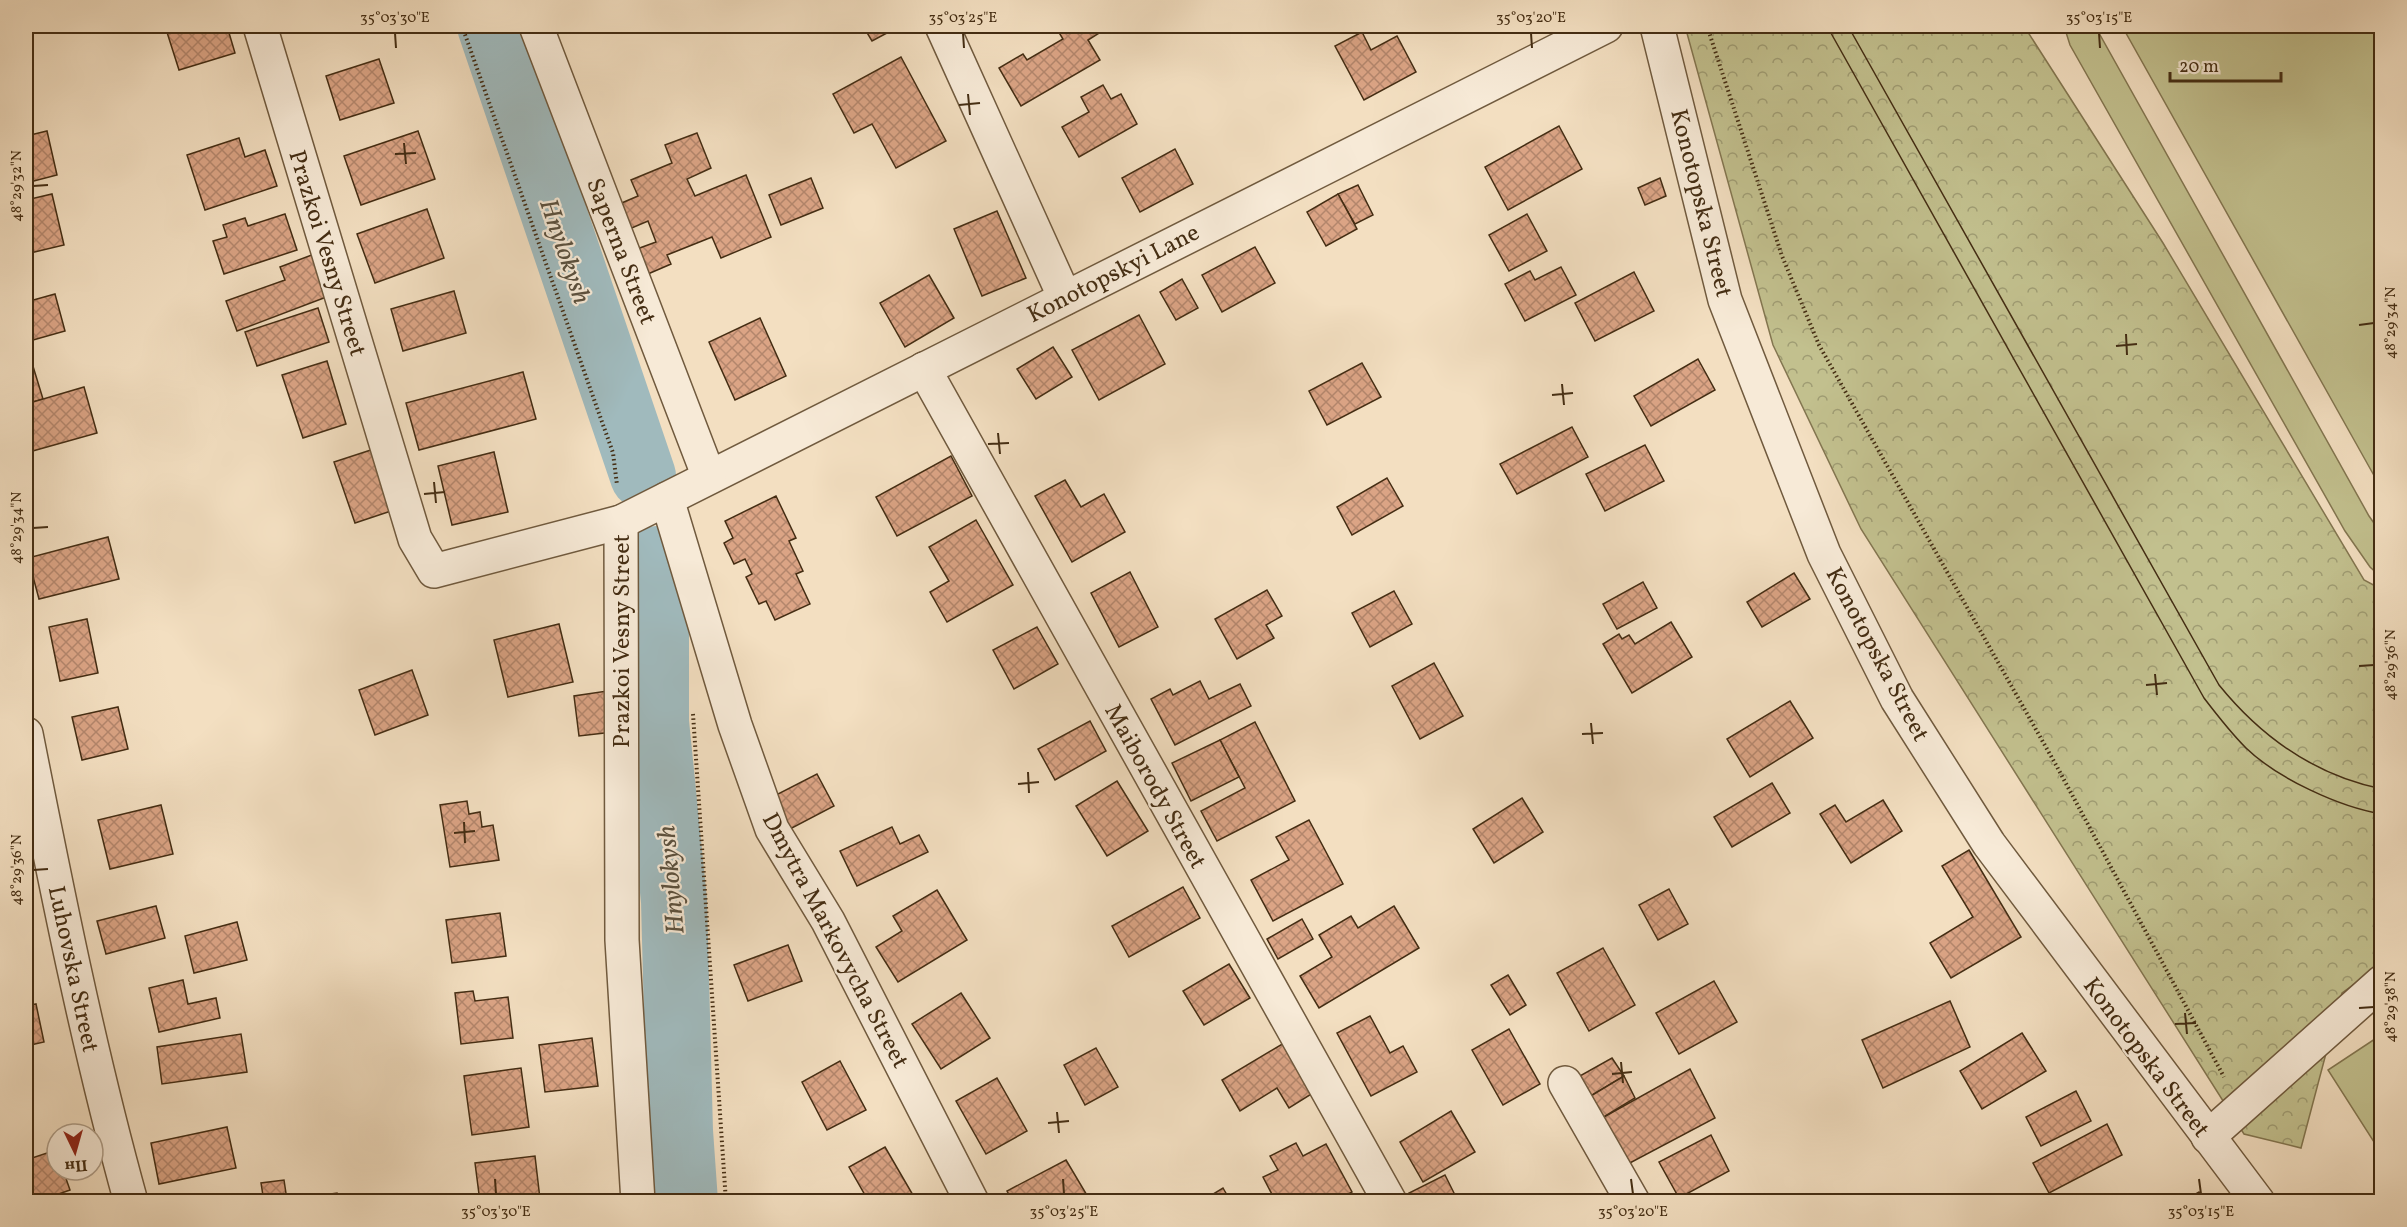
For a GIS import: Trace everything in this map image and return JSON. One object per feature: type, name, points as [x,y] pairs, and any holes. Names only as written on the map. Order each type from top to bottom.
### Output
[{"type":"street","name":"Prazkoi Vesny Street","points":[[260,26],[415,539],[434,571],[621,522],[622,940],[638,1202]]},
{"type":"street","name":"Saperna Street","points":[[536,26],[709,477]]},
{"type":"street","points":[[942,26],[1065,298]]},
{"type":"street","name":"Konotopskyi Lane","points":[[621,522],[1606,26]]},
{"type":"street","name":"Konotopska Street","points":[[1657,26],[1725,300],[1824,554],[1898,699],[1989,844],[2258,1202]]},
{"type":"street","name":"Maiborody Street","points":[[924,369],[1390,1202]]},
{"type":"street","name":"Dmytra Markovycha Street","points":[[667,499],[735,725],[772,829],[828,921],[972,1202]]},
{"type":"street","name":"Luhovska Street","points":[[26,734],[75,982],[99,1088],[131,1202]]},
{"type":"street","points":[[2208,1137],[2382,982]]},
{"type":"street","points":[[1565,1083],[1633,1202]]},
{"type":"path","points":[[462,26],[613,453],[621,522]]},
{"type":"path","points":[[1707,26],[1782,256],[1819,345],[2056,765],[2241,1109]]},
{"type":"path","points":[[692,707],[726,1202]]},
{"type":"green space","points":[[1685,26],[2024,26],[2163,243],[2364,580],[2381,589],[2381,965],[2342,993],[2301,1148],[2244,1134],[1861,529],[1773,345]]},
{"type":"green space","points":[[2064,26],[2095,26],[2369,516],[2381,533],[2381,577],[2370,567],[2345,531],[2070,45]]},
{"type":"green space","points":[[2122,26],[2381,26],[2381,488]]},
{"type":"green space","points":[[2381,1035],[2381,1153],[2328,1070]]},
{"type":"building","points":[[165,26],[227,26],[235,53],[179,70]]},
{"type":"building","points":[[863,26],[900,26],[872,41]]},
{"type":"building","points":[[1055,26],[1102,26],[1104,30],[1088,40],[1100,60],[1021,106],[999,68],[1023,54],[1027,60],[1063,39]]},
{"type":"building","points":[[1362,32],[1371,50],[1397,36],[1416,72],[1364,100],[1335,46]]},
{"type":"building","points":[[901,57],[946,141],[896,168],[872,124],[854,133],[833,94]]},
{"type":"building","points":[[379,59],[394,103],[340,120],[326,76]]},
{"type":"building","points":[[26,61],[32,100],[26,101]]},
{"type":"building","points":[[1103,85],[1111,99],[1121,94],[1137,124],[1079,157],[1062,127],[1089,112],[1081,97]]},
{"type":"building","points":[[1559,126],[1582,169],[1508,210],[1485,167]]},
{"type":"building","points":[[47,131],[57,175],[26,183],[26,136]]},
{"type":"building","points":[[418,131],[435,179],[361,205],[344,156]]},
{"type":"building","points":[[697,133],[711,168],[687,179],[695,196],[746,175],[771,237],[721,258],[712,237],[667,255],[671,264],[648,274],[637,249],[656,242],[648,221],[627,230],[617,205],[638,196],[631,180],[672,163],[665,145]]},
{"type":"building","points":[[239,138],[245,157],[265,150],[277,186],[205,210],[187,155]]},
{"type":"building","points":[[1175,149],[1193,184],[1140,212],[1122,178]]},
{"type":"building","points":[[811,178],[823,208],[781,225],[769,195]]},
{"type":"building","points":[[1660,178],[1666,196],[1645,205],[1638,188]]},
{"type":"building","points":[[1358,185],[1373,215],[1355,224],[1338,194]]},
{"type":"building","points":[[52,194],[64,245],[26,254],[26,200]]},
{"type":"building","points":[[1338,194],[1357,229],[1326,246],[1307,212]]},
{"type":"building","points":[[427,209],[444,258],[375,283],[357,234]]},
{"type":"building","points":[[997,211],[1026,278],[982,296],[954,229]]},
{"type":"building","points":[[285,214],[297,250],[224,274],[213,241],[227,237],[223,225],[245,218],[248,226]]},
{"type":"building","points":[[1527,214],[1547,251],[1509,271],[1489,235]]},
{"type":"building","points":[[1255,247],[1275,283],[1222,312],[1202,275]]},
{"type":"building","points":[[317,253],[329,296],[237,331],[226,301],[285,280],[280,267]]},
{"type":"building","points":[[1561,267],[1576,295],[1525,321],[1505,284],[1530,271],[1535,280]]},
{"type":"building","points":[[1634,272],[1654,311],[1595,341],[1575,303]]},
{"type":"building","points":[[929,275],[954,318],[905,347],[880,303]]},
{"type":"building","points":[[1182,279],[1198,308],[1176,320],[1160,292]]},
{"type":"building","points":[[454,291],[466,333],[403,351],[391,309]]},
{"type":"building","points":[[55,294],[65,331],[26,342],[26,302]]},
{"type":"building","points":[[318,308],[329,342],[257,366],[245,332]]},
{"type":"building","points":[[1139,315],[1165,364],[1099,400],[1072,350]]},
{"type":"building","points":[[760,318],[786,376],[735,400],[709,342]]},
{"type":"building","points":[[1053,347],[1072,377],[1036,399],[1017,369]]},
{"type":"building","points":[[1698,359],[1715,390],[1651,426],[1634,396]]},
{"type":"building","points":[[327,361],[346,424],[303,438],[282,375]]},
{"type":"building","points":[[32,363],[43,399],[26,404],[26,364]]},
{"type":"building","points":[[1362,363],[1381,397],[1327,425],[1309,391]]},
{"type":"building","points":[[523,372],[536,419],[419,450],[406,403]]},
{"type":"building","points":[[84,387],[97,433],[29,452],[26,439],[26,404]]},
{"type":"building","points":[[1572,427],[1588,457],[1517,494],[1500,464]]},
{"type":"building","points":[[1645,445],[1664,481],[1605,511],[1586,474]]},
{"type":"building","points":[[377,448],[397,509],[355,523],[334,462]]},
{"type":"building","points":[[494,452],[508,512],[452,525],[438,466]]},
{"type":"building","points":[[951,456],[972,496],[897,536],[876,497]]},
{"type":"building","points":[[1387,478],[1403,506],[1352,535],[1337,507]]},
{"type":"building","points":[[1065,480],[1081,507],[1104,494],[1125,532],[1072,562],[1035,496]]},
{"type":"building","points":[[776,496],[796,538],[789,541],[803,571],[796,574],[810,604],[775,620],[766,601],[759,604],[746,577],[752,574],[745,559],[734,564],[724,543],[733,538],[725,521]]},
{"type":"building","points":[[976,520],[1013,585],[947,622],[930,592],[949,581],[929,547]]},
{"type":"building","points":[[108,537],[119,579],[39,599],[28,558]]},
{"type":"building","points":[[1130,572],[1158,627],[1119,647],[1091,593]]},
{"type":"building","points":[[1794,573],[1810,599],[1762,627],[1747,602]]},
{"type":"building","points":[[1643,582],[1657,608],[1617,629],[1603,604]]},
{"type":"building","points":[[1267,590],[1282,616],[1266,625],[1274,638],[1237,659],[1215,619]]},
{"type":"building","points":[[1394,591],[1412,624],[1370,647],[1352,613]]},
{"type":"building","points":[[87,619],[98,673],[60,681],[49,627]]},
{"type":"building","points":[[1671,622],[1692,657],[1632,693],[1603,644],[1619,634],[1622,639],[1629,635],[1635,644]]},
{"type":"building","points":[[559,624],[573,682],[508,697],[494,640]]},
{"type":"building","points":[[1037,627],[1058,664],[1014,689],[993,650]]},
{"type":"building","points":[[1434,663],[1463,716],[1420,739],[1392,686]]},
{"type":"building","points":[[412,670],[428,715],[375,735],[359,690]]},
{"type":"building","points":[[1200,681],[1209,699],[1240,684],[1251,706],[1175,745],[1151,699],[1170,689],[1173,695]]},
{"type":"building","points":[[607,691],[613,732],[579,736],[574,696]]},
{"type":"building","points":[[1790,701],[1813,738],[1750,777],[1727,739]]},
{"type":"building","points":[[118,707],[128,749],[82,760],[72,717]]},
{"type":"building","points":[[1090,721],[1106,751],[1055,780],[1038,749]]},
{"type":"building","points":[[1255,722],[1295,801],[1217,841],[1201,811],[1245,788],[1220,740]]},
{"type":"building","points":[[1220,740],[1239,777],[1191,801],[1172,763]]},
{"type":"building","points":[[817,774],[834,806],[790,829],[774,796]]},
{"type":"building","points":[[1117,781],[1148,831],[1107,856],[1076,806]]},
{"type":"building","points":[[1772,783],[1790,813],[1732,847],[1714,817]]},
{"type":"building","points":[[1522,798],[1543,832],[1494,863],[1473,829]]},
{"type":"building","points":[[1883,800],[1902,831],[1851,863],[1820,814],[1835,805],[1846,822]]},
{"type":"building","points":[[467,801],[469,814],[480,812],[482,827],[493,825],[499,860],[450,867],[440,805]]},
{"type":"building","points":[[161,805],[173,854],[110,869],[98,820]]},
{"type":"building","points":[[1309,820],[1343,884],[1273,921],[1251,880],[1289,860],[1276,837]]},
{"type":"building","points":[[892,827],[900,844],[919,835],[928,852],[857,886],[840,851]]},
{"type":"building","points":[[1969,850],[2021,937],[1951,978],[1930,943],[1973,917],[1942,866]]},
{"type":"building","points":[[1183,887],[1200,918],[1129,957],[1112,926]]},
{"type":"building","points":[[1669,889],[1688,924],[1658,940],[1639,905]]},
{"type":"building","points":[[937,890],[967,940],[898,982],[876,947],[902,931],[893,916]]},
{"type":"building","points":[[156,906],[165,938],[106,954],[97,921]]},
{"type":"building","points":[[1394,906],[1419,948],[1319,1008],[1300,976],[1332,957],[1319,935],[1351,916],[1358,928]]},
{"type":"building","points":[[500,913],[506,956],[452,963],[446,920]]},
{"type":"building","points":[[1302,919],[1313,939],[1278,959],[1267,939]]},
{"type":"building","points":[[237,922],[247,960],[194,973],[185,936]]},
{"type":"building","points":[[788,945],[802,981],[748,1001],[734,965]]},
{"type":"building","points":[[1603,948],[1635,1005],[1589,1031],[1557,973]]},
{"type":"building","points":[[1229,964],[1250,998],[1204,1025],[1183,991]]},
{"type":"building","points":[[1508,975],[1526,1005],[1510,1015],[1491,985]]},
{"type":"building","points":[[183,980],[188,1004],[216,998],[220,1018],[159,1032],[149,988]]},
{"type":"building","points":[[1714,981],[1737,1022],[1679,1054],[1656,1013]]},
{"type":"building","points":[[473,991],[475,1001],[508,997],[513,1038],[461,1044],[455,993]]},
{"type":"building","points":[[961,993],[990,1038],[941,1069],[912,1024]]},
{"type":"building","points":[[1950,1001],[1970,1047],[1883,1088],[1862,1040]]},
{"type":"building","points":[[36,1004],[44,1042],[26,1046],[26,1006]]},
{"type":"building","points":[[1370,1016],[1390,1053],[1403,1046],[1417,1072],[1371,1096],[1337,1033]]},
{"type":"building","points":[[1509,1029],[1540,1084],[1503,1105],[1472,1050]]},
{"type":"building","points":[[2022,1033],[2046,1071],[1982,1109],[1960,1071]]},
{"type":"building","points":[[241,1034],[247,1072],[162,1084],[157,1047]]},
{"type":"building","points":[[592,1038],[598,1086],[545,1092],[539,1045]]},
{"type":"building","points":[[1284,1043],[1313,1093],[1289,1108],[1277,1088],[1240,1111],[1222,1080]]},
{"type":"building","points":[[1096,1048],[1118,1087],[1085,1105],[1064,1065]]},
{"type":"building","points":[[1612,1058],[1624,1076],[1589,1097],[1578,1077]]},
{"type":"building","points":[[840,1061],[866,1110],[827,1130],[802,1082]]},
{"type":"building","points":[[521,1068],[529,1127],[472,1135],[464,1076]]},
{"type":"building","points":[[1690,1069],[1715,1118],[1628,1164],[1602,1118]]},
{"type":"building","points":[[1624,1076],[1635,1098],[1602,1118],[1589,1097]]},
{"type":"building","points":[[997,1078],[1027,1131],[986,1154],[956,1101]]},
{"type":"building","points":[[2076,1091],[2091,1121],[2041,1146],[2026,1117]]},
{"type":"building","points":[[1451,1111],[1475,1152],[1423,1182],[1400,1142]]},
{"type":"building","points":[[2107,1124],[2122,1155],[2049,1193],[2033,1163]]},
{"type":"building","points":[[227,1127],[236,1168],[159,1184],[151,1143]]},
{"type":"building","points":[[1711,1135],[1729,1171],[1679,1198],[1659,1162]]},
{"type":"building","points":[[1296,1143],[1303,1156],[1326,1144],[1352,1192],[1334,1202],[1276,1202],[1263,1177],[1278,1170],[1270,1156]]},
{"type":"building","points":[[885,1147],[917,1202],[869,1202],[849,1167]]},
{"type":"building","points":[[45,1154],[45,1182],[67,1182],[70,1190],[36,1202],[26,1202],[26,1160]]},
{"type":"building","points":[[535,1156],[540,1199],[480,1202],[475,1163]]},
{"type":"building","points":[[1066,1160],[1091,1202],[1013,1202],[1007,1191]]},
{"type":"building","points":[[1445,1175],[1457,1199],[1414,1202],[1409,1193]]},
{"type":"building","points":[[284,1180],[287,1200],[337,1193],[338,1202],[264,1202],[261,1183]]},
{"type":"building","points":[[1223,1188],[1231,1202],[1200,1202]]},
{"type":"building","points":[[2199,1192],[2204,1202],[2181,1202]]},
{"type":"waterway","name":"Hnylokysh","points":[[490,26],[643,476]]},
{"type":"waterway","name":"Hnylokysh","points":[[656,559],[656,722],[674,901],[680,1131],[685,1202]]},
{"type":"tram line","points":[[1827,26],[2204,698],[2246,748],[2274,770],[2328,798],[2382,814]]},
{"type":"tram line","points":[[1848,26],[2219,685],[2253,722],[2291,752],[2334,774],[2382,789]]}]
